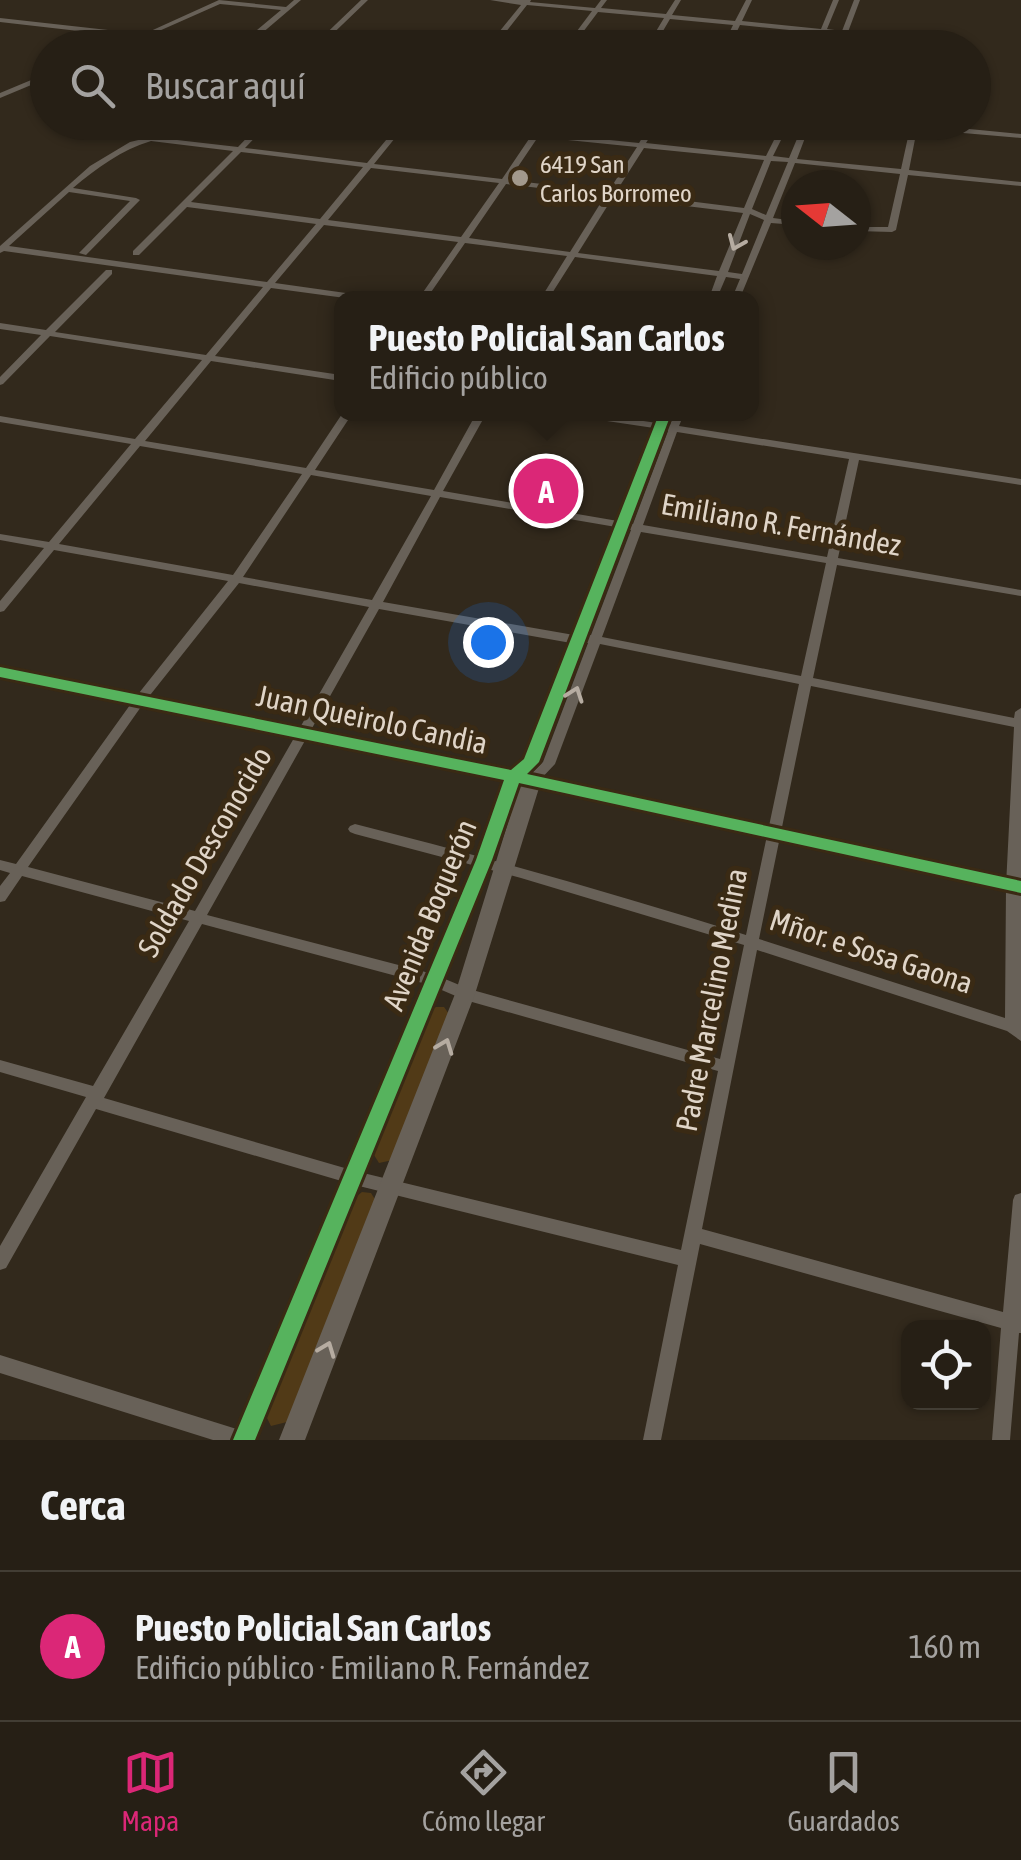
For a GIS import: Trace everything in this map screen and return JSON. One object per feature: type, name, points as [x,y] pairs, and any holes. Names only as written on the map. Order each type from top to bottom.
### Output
[{"type":"street","points":[[261,30],[298,0]]},
{"type":"street","points":[[333,30],[364,0]]},
{"type":"street","points":[[494,0],[823,30],[836,0]]},
{"type":"street","points":[[582,30],[604,0]]},
{"type":"street","points":[[659,30],[678,0]]},
{"type":"street","points":[[733,30],[750,0]]},
{"type":"street","points":[[845,30],[857,0]]},
{"type":"street","points":[[157,30],[223,2],[287,9]]},
{"type":"street","points":[[503,30],[527,2]]},
{"type":"street","points":[[0,24],[63,30]]},
{"type":"street","points":[[0,24],[46,30]]},
{"type":"street","points":[[0,96],[30,84]]},
{"type":"street","points":[[991,125],[1021,128]]},
{"type":"street","points":[[991,133],[1021,136]]},
{"type":"street","points":[[1,249],[67,189],[126,146],[142,140]]},
{"type":"street","points":[[155,140],[750,211],[781,221]]},
{"type":"street","points":[[136,252],[250,140]]},
{"type":"street","points":[[0,608],[391,140]]},
{"type":"street","points":[[428,291],[533,140]]},
{"type":"street","points":[[571,140],[1021,184]]},
{"type":"street","points":[[549,291],[646,140]]},
{"type":"street","points":[[716,291],[778,140]]},
{"type":"street","points":[[739,291],[800,140]]},
{"type":"street","points":[[871,229],[892,230],[910,140]]},
{"type":"street","points":[[67,189],[136,200],[84,253]]},
{"type":"street","points":[[185,204],[746,277]]},
{"type":"street","points":[[1,249],[334,294]]},
{"type":"street","points":[[0,382],[109,272]]},
{"type":"street","points":[[0,326],[334,377]]},
{"type":"street","name":"Emiliano R. Fernández","points":[[0,420],[1021,592]]},
{"type":"street","points":[[0,897],[139,700],[236,579],[342,421]]},
{"type":"street","name":"Soldado Desconocido","points":[[0,1262],[304,734],[477,421]]},
{"type":"street","points":[[666,422],[1021,482]]},
{"type":"street","name":"Avenida Boquerón","points":[[292,1440],[464,994],[494,863],[522,779],[622,523],[666,422]]},
{"type":"street","name":"Avenida Boquerón","points":[[522,779],[549,764],[638,526],[666,422]]},
{"type":"street","name":"Padre Marcelino Medina","points":[[652,1440],[773,834],[856,455]]},
{"type":"street","points":[[0,538],[374,606],[595,640],[1020,724]]},
{"type":"street","name":"Juan Queirolo Candia","points":[[0,672],[1017,886]]},
{"type":"street","points":[[1017,1031],[1021,712]]},
{"type":"street","name":"Mñor. e Sosa Gaona","points":[[355,829],[494,863],[753,942],[1017,1031]]},
{"type":"street","name":"Avenida Boquerón","points":[[244,1440],[355,1178],[433,980],[494,863]]},
{"type":"street","points":[[0,865],[433,980],[464,994],[726,1066]]},
{"type":"street","points":[[0,1066],[355,1178],[687,1259]]},
{"type":"street","points":[[1001,1440],[1016,1324],[1021,1200]]},
{"type":"street","points":[[694,1234],[1016,1324]]},
{"type":"street","points":[[0,1364],[244,1440]]},
{"type":"shaded area","points":[[444,1007],[449,1014],[393,1160],[379,1163],[374,1155],[431,1010]]},
{"type":"shaded area","points":[[371,1193],[376,1201],[287,1422],[271,1426],[266,1416],[357,1196]]},
{"type":"cycle path","points":[[244,1440],[484,860],[513,777],[531,762],[662,421]]},
{"type":"cycle path","points":[[0,672],[532,780],[1021,887]]},
{"type":"place","name":"6419 San Carlos Borromeo","points":[[520,178]]},
{"type":"place","name":"Puesto Policial San Carlos","points":[[546,491]]}]
